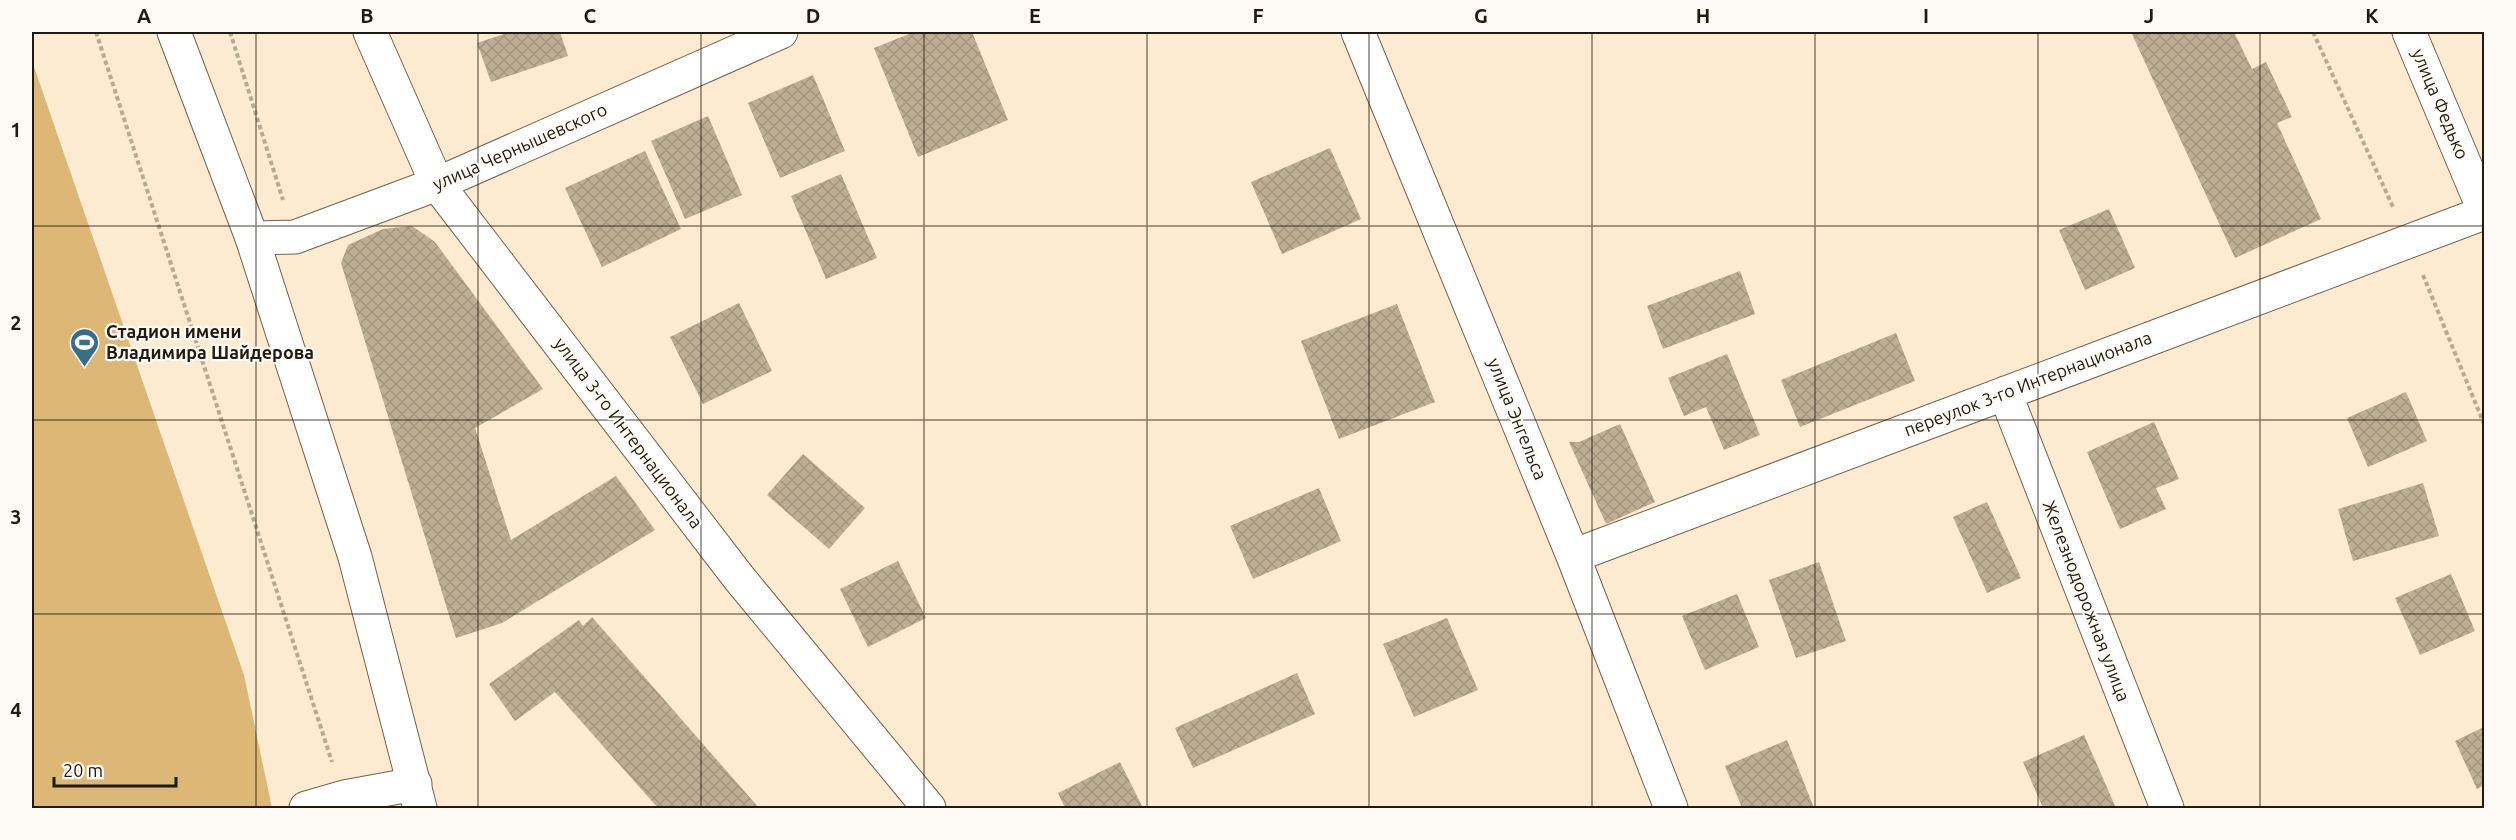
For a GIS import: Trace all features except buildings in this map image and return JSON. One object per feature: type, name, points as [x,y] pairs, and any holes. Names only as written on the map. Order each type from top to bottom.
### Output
[{"type":"street","points":[[174,32],[252,238],[355,557],[417,796],[344,797],[306,808]]},
{"type":"street","name":"улица 3-го Интернационала","points":[[370,32],[437,184],[739,578],[929,808]]},
{"type":"street","name":"улица Чернышевского","points":[[252,238],[295,237],[437,184],[781,32]]},
{"type":"street","name":"улица Энгельса","points":[[1358,32],[1573,556],[1671,808]]},
{"type":"street","name":"улица Федько","points":[[2409,32],[2484,211]]},
{"type":"street","name":"переулок 3-го Интернационала","points":[[1573,556],[2484,211]]},
{"type":"street","name":"Железнодорожная улица","points":[[2006,393],[2167,808]]},
{"type":"path","points":[[96,32],[344,797]]},
{"type":"shaded area","name":"Стадион имени Владимира Шайдерова","points":[[32,61],[244,675],[272,808],[32,808]]},
{"type":"place","name":"Стадион имени Владимира Шайдерова","points":[[85,368]]}]
